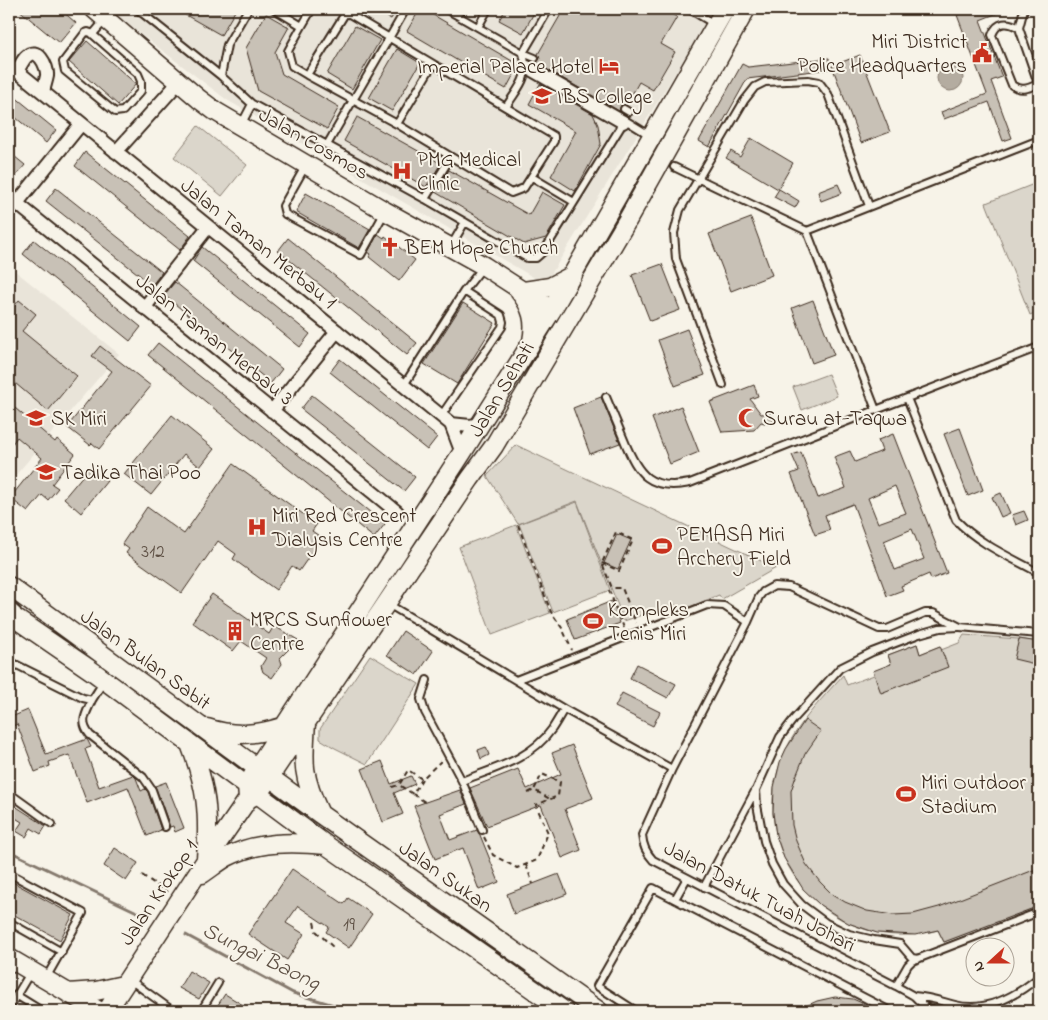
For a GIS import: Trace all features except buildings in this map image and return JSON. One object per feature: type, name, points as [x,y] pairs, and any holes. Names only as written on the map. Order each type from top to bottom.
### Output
[{"type":"main road","name":"Jalan Sehati","points":[[263,772],[282,727],[462,453],[574,275],[725,9]]},
{"type":"main road","name":"Jalan Sehati","points":[[263,772],[306,722],[494,446],[627,220],[746,9]]},
{"type":"main road","name":"Jalan Cosmos","points":[[100,14],[204,103],[385,211],[484,266],[552,310]]},
{"type":"main road","points":[[494,446],[493,438],[495,432],[550,339],[553,325],[552,310],[575,295],[613,229],[627,220]]},
{"type":"main road","points":[[518,288],[550,287],[574,275]]},
{"type":"main road","points":[[518,288],[528,302],[533,315],[532,341]]},
{"type":"main road","name":"Jalan Bulan Sabit","points":[[9,586],[263,772]]},
{"type":"main road","name":"Jalan Bulan Sabit","points":[[9,614],[100,676],[189,743],[251,793]]},
{"type":"main road","points":[[306,722],[303,759],[306,779],[320,814]]},
{"type":"main road","points":[[196,724],[216,731],[238,735],[260,734],[282,727]]},
{"type":"main road","points":[[189,743],[200,768],[206,798],[208,827],[206,860]]},
{"type":"main road","name":"Jalan Krokop 1","points":[[107,1011],[263,772]]},
{"type":"main road","name":"Jalan Sukan","points":[[263,772],[599,1011]]},
{"type":"main road","name":"Jalan Sukan","points":[[251,793],[564,1011]]},
{"type":"main road","points":[[193,881],[228,857],[242,851],[298,842],[326,845]]},
{"type":"main road","points":[[9,958],[99,1011]]},
{"type":"main road","points":[[50,982],[96,992],[126,982]]},
{"type":"main road","points":[[50,982],[66,996],[76,1011]]},
{"type":"street","points":[[531,62],[625,116]]},
{"type":"street","points":[[116,152],[179,82]]},
{"type":"street","name":"Jalan Taman Merbau 1","points":[[43,92],[446,420]]},
{"type":"street","points":[[13,200],[81,124]]},
{"type":"street","name":"Jalan Taman Merbau 3","points":[[13,200],[397,512]]},
{"type":"street","points":[[144,308],[208,226]]},
{"type":"street","points":[[272,411],[337,331]]},
{"type":"street","points":[[446,420],[470,426],[480,424]]},
{"type":"street","points":[[446,420],[462,453]]},
{"type":"lane","points":[[138,9],[221,76],[252,104],[527,258],[536,258],[544,251],[625,116],[653,136]]},
{"type":"lane","points":[[221,76],[227,45],[248,9]]},
{"type":"lane","points":[[274,9],[302,26]]},
{"type":"lane","points":[[307,75],[343,11],[555,138],[532,178],[524,188],[511,192],[397,124],[307,75],[292,66],[288,51],[312,9]]},
{"type":"lane","points":[[327,145],[388,37],[406,9]]},
{"type":"lane","points":[[446,9],[523,53],[531,62]]},
{"type":"lane","points":[[478,27],[488,9]]},
{"type":"lane","points":[[523,53],[549,9]]},
{"type":"lane","points":[[689,9],[716,25]]},
{"type":"lane","points":[[1018,28],[1024,9]]},
{"type":"lane","points":[[93,34],[100,14]]},
{"type":"lane","points":[[1004,23],[1012,24],[1018,28],[1039,85],[1023,89],[1015,88],[1012,85],[992,34],[996,27],[1004,23]]},
{"type":"lane","points":[[85,34],[93,34],[138,74],[141,81],[141,91],[123,111],[115,112],[65,71],[63,66],[63,62],[85,34]]},
{"type":"lane","points":[[523,53],[531,62]]},
{"type":"lane","points":[[506,107],[525,77],[531,62]]},
{"type":"lane","points":[[397,124],[432,64]]},
{"type":"lane","points":[[723,385],[676,260],[674,233],[680,210],[744,101],[755,87],[765,82],[808,80],[819,82],[828,94],[870,206]]},
{"type":"lane","points":[[240,126],[252,104]]},
{"type":"lane","points":[[807,231],[1039,140]]},
{"type":"lane","points":[[424,199],[451,156]]},
{"type":"lane","points":[[306,165],[283,206],[285,214],[361,255],[385,211]]},
{"type":"lane","points":[[674,167],[807,231],[876,410]]},
{"type":"lane","points":[[532,178],[574,202]]},
{"type":"lane","points":[[450,247],[465,222]]},
{"type":"lane","points":[[404,385],[464,291],[484,266]]},
{"type":"lane","points":[[446,420],[502,327],[503,322],[501,316],[464,291]]},
{"type":"lane","points":[[606,397],[633,462],[643,474],[666,485],[690,483],[1039,347]]},
{"type":"lane","points":[[907,398],[956,520],[968,532],[996,550],[1039,573]]},
{"type":"lane","name":"Jalan Datuk Tuah Johari","points":[[929,1011],[914,996],[896,986],[653,860],[646,853],[642,835],[672,769],[763,592],[774,586],[797,590],[879,629],[895,627],[926,613],[933,613],[960,627],[1039,634]]},
{"type":"lane","points":[[9,596],[14,610],[75,654],[100,676],[84,718],[86,730],[143,777],[152,790],[166,828]]},
{"type":"lane","points":[[387,604],[564,709],[672,769]]},
{"type":"lane","points":[[516,680],[707,605],[724,606],[748,622]]},
{"type":"lane","points":[[704,888],[756,790],[780,738],[793,720],[840,668],[872,652],[919,634],[940,628],[960,627]]},
{"type":"lane","points":[[9,661],[75,695],[92,700]]},
{"type":"lane","points":[[426,680],[421,698],[425,712],[462,780],[482,830]]},
{"type":"lane","points":[[462,780],[517,760],[534,748],[552,730],[564,709]]},
{"type":"lane","points":[[756,790],[764,841],[772,864],[783,884],[802,905],[826,923],[849,934],[874,940],[896,942],[906,949],[912,958],[918,959]]},
{"type":"lane","points":[[9,793],[52,824]]},
{"type":"lane","points":[[9,874],[83,914],[62,952],[50,982],[16,995],[9,1008]]},
{"type":"lane","points":[[676,899],[687,878]]},
{"type":"lane","points":[[636,1011],[598,986],[654,888],[890,1011]]},
{"type":"lane","points":[[896,986],[912,961],[1039,912]]},
{"type":"lane","points":[[9,922],[62,952]]},
{"type":"lane","name":"Jalan Datuk Tuah Johari","points":[[914,996],[931,997],[954,1005],[967,1007],[982,1006],[998,1002],[1016,994],[1039,977]]},
{"type":"lane","points":[[126,982],[174,1011]]},
{"type":"lane","points":[[201,1011],[218,983]]},
{"type":"lane","points":[[16,995],[42,1011]]},
{"type":"path","points":[[518,525],[551,612],[562,628],[574,657]]},
{"type":"path","points":[[602,563],[619,571],[633,540],[616,532],[602,563],[612,588],[622,588],[640,631]]},
{"type":"path","points":[[610,590],[628,636]]},
{"type":"path","points":[[413,794],[422,779],[448,754]]},
{"type":"path","points":[[392,787],[399,785],[408,770],[422,779]]},
{"type":"path","points":[[528,793],[534,790],[542,774],[560,782]]},
{"type":"path","points":[[548,833],[536,805],[558,796],[560,782],[563,780]]},
{"type":"path","points":[[399,785],[425,802]]},
{"type":"path","points":[[534,790],[550,799]]},
{"type":"path","points":[[482,830],[493,856],[517,868],[537,860],[548,833],[551,831]]},
{"type":"path","points":[[526,865],[533,884]]},
{"type":"path","points":[[142,875],[180,900]]},
{"type":"path","points":[[314,922],[316,931],[334,948]]},
{"type":"shaded area","points":[[108,9],[715,9],[545,284],[227,100]]},
{"type":"shaded area","points":[[950,65],[959,69],[963,78],[959,87],[950,91],[941,87],[937,78],[941,69]]},
{"type":"shaded area","points":[[198,126],[247,165],[222,196],[174,157]]},
{"type":"shaded area","points":[[1039,182],[1039,311],[1030,315],[986,203]]},
{"type":"shaded area","name":"SK Miri","points":[[9,266],[119,354],[9,483]]},
{"type":"shaded area","points":[[828,374],[837,396],[802,410],[793,387]]},
{"type":"shaded area","name":"PEMASA Miri Archery Field","points":[[516,445],[776,568],[722,599],[719,595],[678,612],[675,604],[624,621],[577,501],[518,524],[487,476]]},
{"type":"shaded area","points":[[577,502],[610,590],[553,612],[519,524]]},
{"type":"shaded area","points":[[516,525],[550,613],[492,635],[459,547]]},
{"type":"shaded area","name":"Miri Outdoor Stadium","points":[[964,635],[1039,642],[1039,906],[944,942],[938,930],[901,935],[866,930],[835,915],[808,894],[788,866],[776,833],[773,798],[781,761],[800,726],[843,675],[847,685],[874,675],[891,664],[888,655],[917,644],[920,654],[940,646],[941,650],[959,643]]},
{"type":"shaded area","points":[[370,655],[419,684],[367,764],[320,739],[320,729]]},
{"type":"waterway","name":"Sungai Baong","points":[[9,851],[137,912]]},
{"type":"waterway","name":"Sungai Baong","points":[[186,935],[293,993],[354,1011]]},
{"type":"place","name":"Miri District Police Headquarters","points":[[982,53]]},
{"type":"place","name":"Imperial Palace Hotel","points":[[609,66]]},
{"type":"place","name":"IBS College","points":[[542,96]]},
{"type":"place","name":"PMG Medical Clinic","points":[[402,171]]},
{"type":"place","name":"BEM Hope Church","points":[[390,247]]},
{"type":"place","name":"SK Miri","points":[[36,418]]},
{"type":"place","name":"Surau at-Taqwa","points":[[748,418]]},
{"type":"place","name":"Tadika Thai Poo","points":[[46,472]]},
{"type":"place","name":"Miri Red Crescent Dialysis Centre","points":[[257,527]]},
{"type":"place","name":"PEMASA Miri Archery Field","points":[[662,546]]},
{"type":"place","name":"Kompleks Tenis Miri","points":[[593,621]]},
{"type":"place","name":"MRCS Sunflower Centre","points":[[235,631]]},
{"type":"place","name":"Miri Outdoor Stadium","points":[[906,794]]}]
